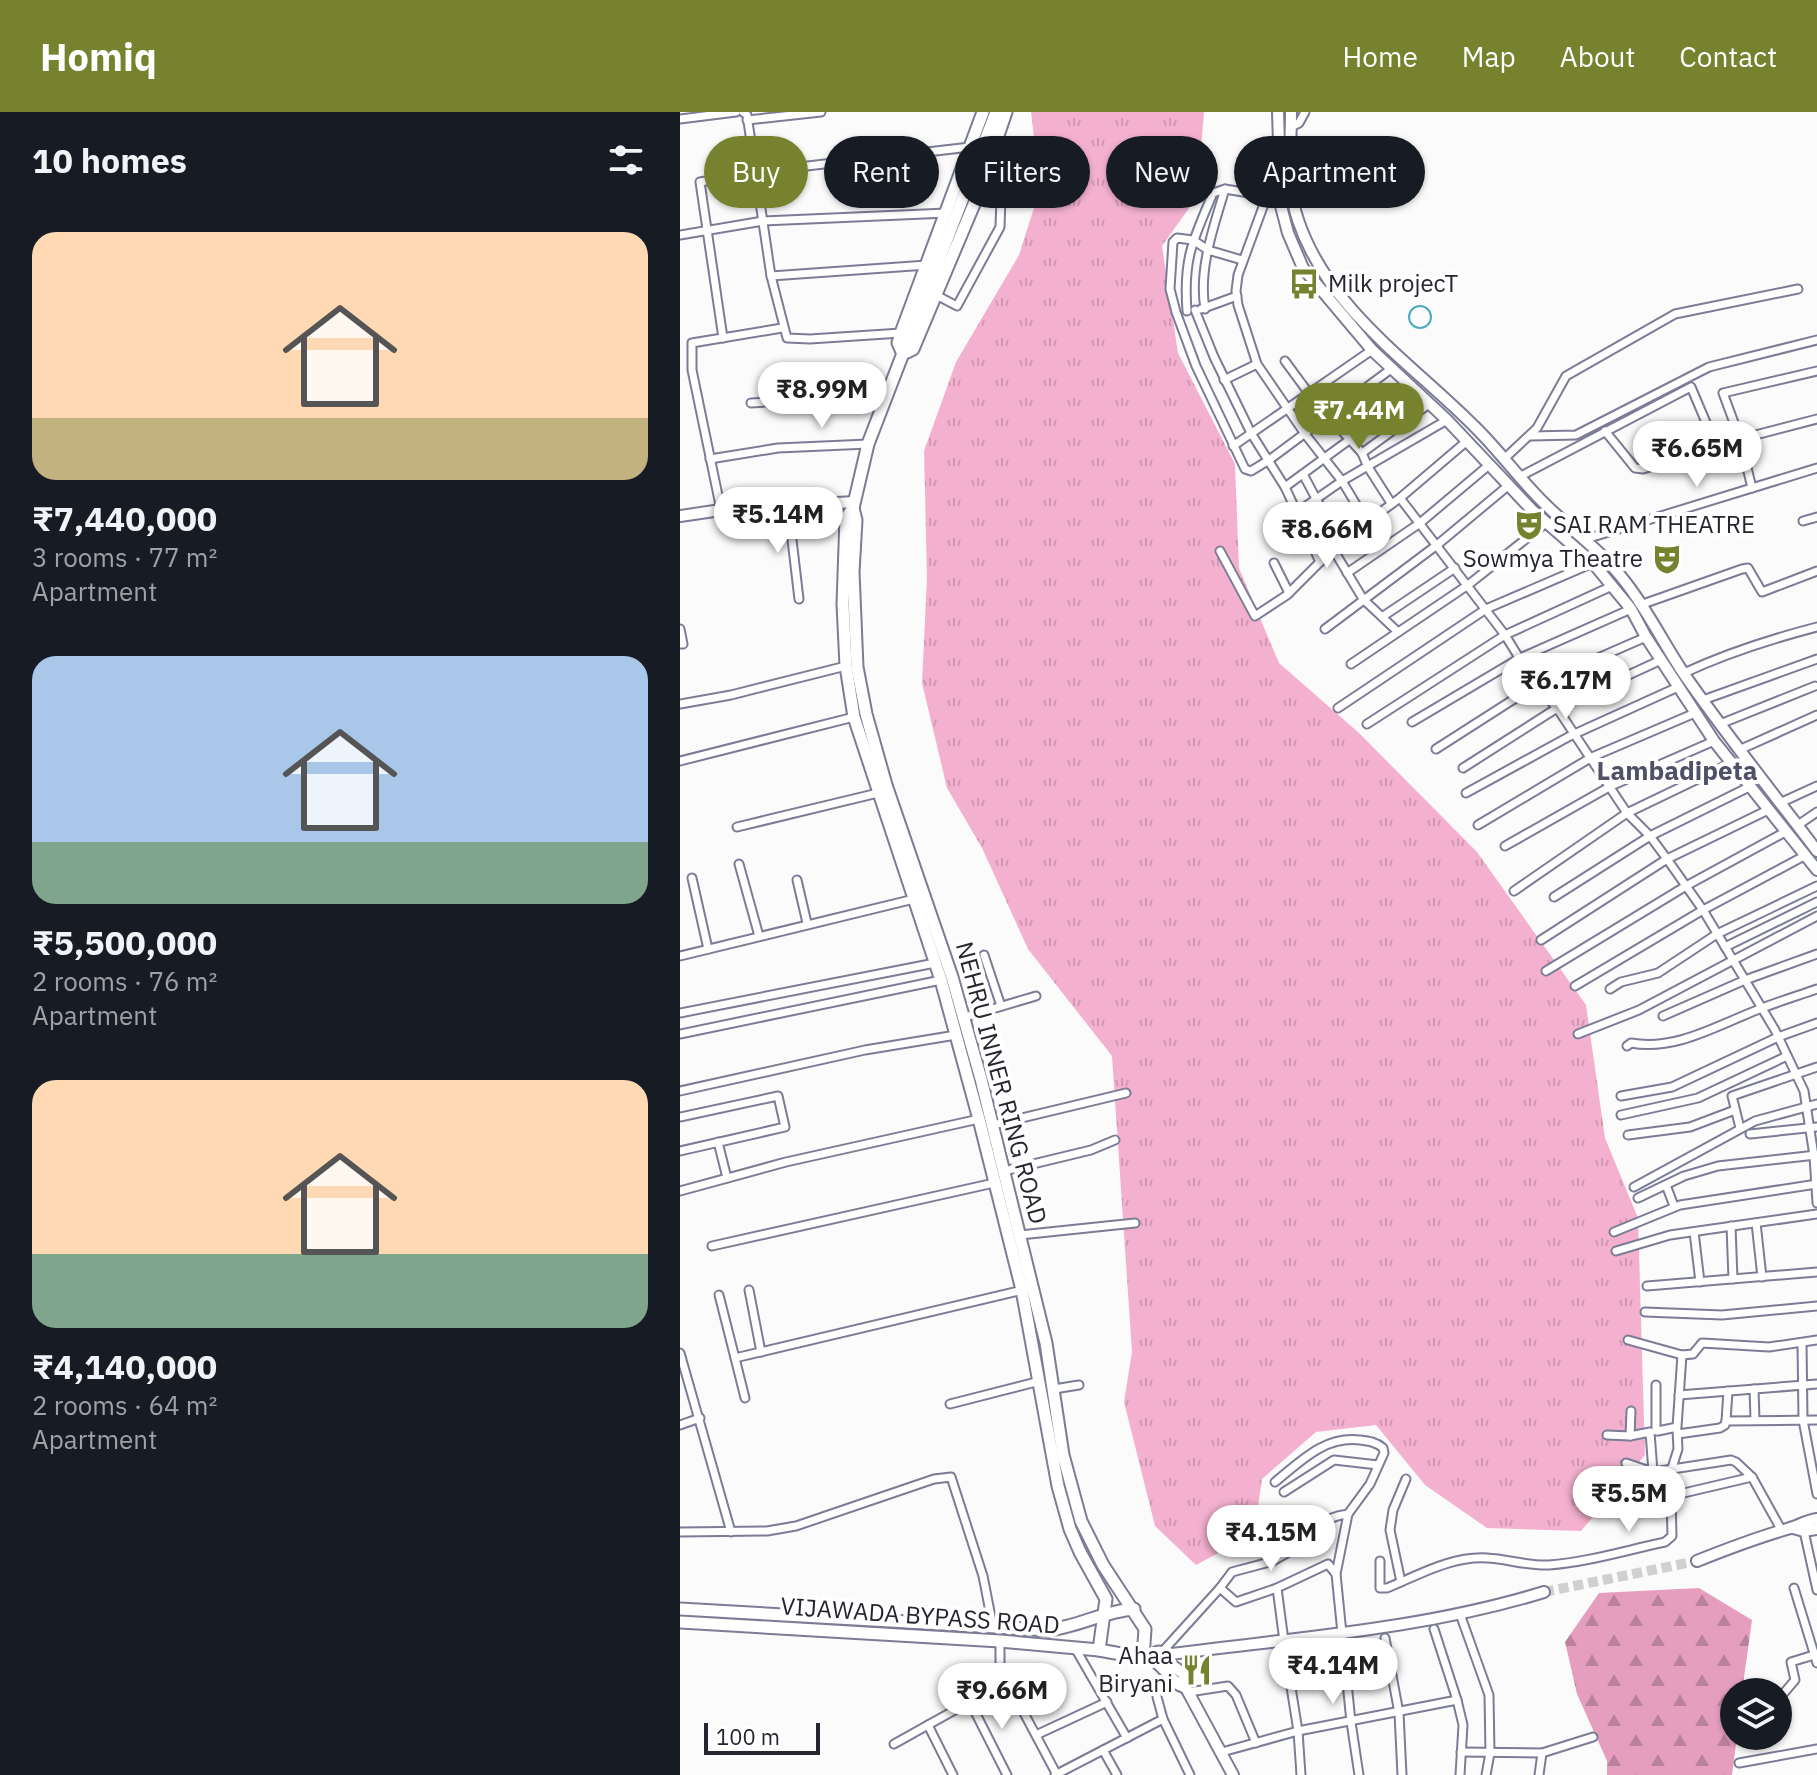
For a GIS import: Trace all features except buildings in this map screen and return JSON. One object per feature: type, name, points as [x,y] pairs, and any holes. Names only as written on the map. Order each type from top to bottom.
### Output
[{"type":"main road","points":[[975,136],[983,112]]},
{"type":"main road","points":[[971,208],[913,349],[903,354],[898,343],[905,336],[996,112]]},
{"type":"main road","points":[[999,136],[1006,112]]},
{"type":"main road","points":[[905,336],[927,265],[955,192]]},
{"type":"main road","name":"NEHRU INNER RING ROAD","points":[[903,354],[868,444],[854,505],[846,518],[846,666],[854,717],[935,963],[958,1019],[956,1035],[994,1183],[1054,1389],[1063,1455],[1081,1521],[1103,1565],[1134,1609],[1158,1657]]},
{"type":"main road","name":"NEHRU INNER RING ROAD","points":[[854,505],[856,657],[866,714],[886,785],[930,909],[958,1019],[993,1125],[1020,1235],[1058,1486],[1080,1552],[1104,1591],[1107,1606],[1099,1650]]},
{"type":"main road","name":"VIJAWADA BYPASS ROAD","points":[[680,1609],[993,1627],[1068,1628],[1120,1610],[1134,1609]]},
{"type":"main road","name":"VIJAWADA BYPASS ROAD","points":[[680,1622],[1000,1641],[1158,1657]]},
{"type":"street","points":[[680,119],[736,112]]},
{"type":"street","points":[[749,136],[745,116],[821,112]]},
{"type":"street","points":[[1278,112],[1279,136]]},
{"type":"street","points":[[1291,118],[1299,123],[1305,112]]},
{"type":"street","points":[[1291,118],[1290,168],[1297,219],[1322,273],[1409,367],[1477,429],[1519,477],[1586,539],[1643,604],[1703,700],[1817,851]]},
{"type":"street","points":[[808,166],[955,148]]},
{"type":"street","points":[[704,181],[700,182],[723,338]]},
{"type":"street","points":[[1234,190],[1225,189],[1213,193],[1193,240],[1185,270],[1191,310],[1251,433],[1285,487],[1320,562]]},
{"type":"street","points":[[1205,309],[1202,293],[1208,250],[1225,189]]},
{"type":"street","points":[[761,208],[771,276],[787,338],[905,336]]},
{"type":"street","points":[[936,295],[957,306],[1000,227],[1001,208]]},
{"type":"street","points":[[1262,208],[1242,260],[1237,296],[1257,364],[1342,481],[1366,521]]},
{"type":"street","points":[[1283,208],[1288,233],[1303,268],[1372,350],[1447,420],[1546,523],[1593,563],[1631,609],[1714,741],[1817,870]]},
{"type":"street","points":[[680,235],[763,221],[947,213]]},
{"type":"street","points":[[1242,260],[1208,250],[1193,240],[1181,237],[1173,242],[1170,289],[1196,366],[1233,446],[1248,470],[1269,460],[1391,369]]},
{"type":"street","points":[[771,276],[927,265]]},
{"type":"street","points":[[1504,459],[1531,436],[1566,376],[1670,317],[1798,289]]},
{"type":"street","points":[[1176,312],[1205,309],[1237,296]]},
{"type":"street","points":[[721,510],[692,370],[692,343],[782,328]]},
{"type":"street","points":[[1531,436],[1576,435],[1709,367],[1817,340]]},
{"type":"street","points":[[1233,446],[1372,350]]},
{"type":"street","points":[[1285,361],[1309,394],[1362,453],[1391,503]]},
{"type":"street","points":[[1224,380],[1257,364]]},
{"type":"street","points":[[1752,488],[1740,439],[1723,393],[1817,371]]},
{"type":"street","points":[[1519,477],[1691,387],[1716,446]]},
{"type":"street","points":[[1285,487],[1416,391]]},
{"type":"street","points":[[751,403],[887,395]]},
{"type":"street","points":[[1362,453],[1429,404]]},
{"type":"street","points":[[1605,431],[1638,470],[1817,419]]},
{"type":"street","points":[[1296,513],[1342,481],[1447,420]]},
{"type":"street","points":[[1220,551],[1238,580],[1252,614],[1258,615],[1289,593],[1339,542],[1400,498],[1467,441]]},
{"type":"street","points":[[710,459],[778,448],[868,444]]},
{"type":"street","points":[[1347,573],[1420,523],[1489,465]]},
{"type":"street","points":[[1586,539],[1817,468]]},
{"type":"street","points":[[1303,474],[1339,542]]},
{"type":"street","points":[[1325,629],[1437,545],[1509,485]]},
{"type":"street","points":[[1528,505],[1538,496]]},
{"type":"street","points":[[1400,498],[1505,635],[1536,685],[1557,708],[1592,757],[1627,813],[1667,859],[1703,910],[1745,980],[1804,1091],[1814,1127],[1817,1203]]},
{"type":"street","points":[[680,516],[721,510],[854,505]]},
{"type":"street","points":[[788,506],[799,599]]},
{"type":"street","points":[[1803,521],[1817,517]]},
{"type":"street","points":[[1351,664],[1468,585],[1546,523]]},
{"type":"street","points":[[1333,549],[1363,599],[1398,632]]},
{"type":"street","points":[[1274,563],[1289,593]]},
{"type":"street","points":[[1338,708],[1486,609],[1593,563]]},
{"type":"street","points":[[1382,617],[1455,568]]},
{"type":"street","points":[[1643,604],[1742,569],[1748,568],[1752,572],[1762,592],[1817,571]]},
{"type":"street","points":[[1367,724],[1505,635],[1612,586]]},
{"type":"street","points":[[1412,722],[1520,658],[1631,609]]},
{"type":"street","points":[[1684,673],[1752,646],[1817,627]]},
{"type":"street","points":[[680,629],[683,644],[680,644]]},
{"type":"street","points":[[1436,749],[1536,685],[1646,637]]},
{"type":"street","points":[[1703,700],[1817,659]]},
{"type":"street","points":[[1463,768],[1557,708],[1661,660]]},
{"type":"street","points":[[680,704],[731,695],[846,666]]},
{"type":"street","points":[[1720,724],[1815,686]]},
{"type":"street","points":[[1466,793],[1575,733],[1678,687]]},
{"type":"street","points":[[1478,825],[1592,757],[1695,713]]},
{"type":"street","points":[[1739,750],[1817,715]]},
{"type":"street","points":[[680,761],[854,717]]},
{"type":"street","points":[[1505,846],[1611,786],[1714,741]]},
{"type":"street","points":[[1514,891],[1627,813],[1731,763]]},
{"type":"street","points":[[1780,803],[1817,786]]},
{"type":"street","points":[[1554,897],[1650,836],[1749,787]]},
{"type":"street","points":[[737,827],[878,793]]},
{"type":"street","points":[[1541,940],[1667,859],[1768,810]]},
{"type":"street","points":[[1798,825],[1817,812]]},
{"type":"street","points":[[1546,971],[1686,886],[1787,831]]},
{"type":"street","points":[[1575,986],[1703,910],[1806,855]]},
{"type":"street","points":[[739,864],[759,936]]},
{"type":"street","points":[[692,878],[708,949]]},
{"type":"street","points":[[797,880],[807,923]]},
{"type":"street","points":[[1610,989],[1621,982],[1658,973],[1717,934],[1817,886]]},
{"type":"street","points":[[680,956],[914,899]]},
{"type":"street","points":[[1725,947],[1817,902]]},
{"type":"street","points":[[1578,1034],[1639,1010],[1817,916]]},
{"type":"street","points":[[1663,1016],[1745,980],[1817,954]]},
{"type":"street","points":[[984,955],[1001,1006]]},
{"type":"street","points":[[680,1013],[935,963]]},
{"type":"street","points":[[680,1034],[941,980]]},
{"type":"street","points":[[1627,1046],[1631,1043],[1651,1047],[1673,1043],[1817,989]]},
{"type":"street","points":[[958,1019],[1036,996]]},
{"type":"street","points":[[1621,1096],[1672,1087],[1778,1037],[1817,1023]]},
{"type":"street","points":[[680,1091],[865,1050],[956,1035]]},
{"type":"street","points":[[1621,1115],[1698,1098],[1787,1056]]},
{"type":"street","points":[[1740,1128],[1732,1096],[1817,1067]]},
{"type":"street","points":[[993,1125],[1126,1093]]},
{"type":"street","points":[[680,1117],[778,1096],[785,1127],[680,1151]]},
{"type":"street","points":[[1634,1187],[1755,1121],[1817,1104]]},
{"type":"street","points":[[1628,1135],[1690,1127],[1735,1110]]},
{"type":"street","points":[[680,1191],[786,1162],[979,1119]]},
{"type":"street","points":[[1750,1134],[1814,1127]]},
{"type":"street","points":[[1004,1171],[1091,1150],[1115,1140]]},
{"type":"street","points":[[718,1142],[727,1178]]},
{"type":"street","points":[[1638,1198],[1718,1166],[1815,1155]]},
{"type":"street","points":[[712,1246],[994,1183]]},
{"type":"street","points":[[1614,1232],[1674,1206],[1816,1184]]},
{"type":"street","points":[[1666,1185],[1674,1206]]},
{"type":"street","points":[[1616,1251],[1670,1235],[1817,1214]]},
{"type":"street","points":[[1020,1235],[1135,1223]]},
{"type":"street","points":[[1756,1223],[1762,1277]]},
{"type":"street","points":[[1731,1226],[1733,1279]]},
{"type":"street","points":[[1694,1232],[1700,1282]]},
{"type":"street","points":[[1647,1286],[1817,1272]]},
{"type":"street","points":[[735,1358],[1027,1289]]},
{"type":"street","points":[[749,1290],[761,1352]]},
{"type":"street","points":[[719,1295],[745,1398]]},
{"type":"street","points":[[1645,1312],[1722,1315],[1817,1306]]},
{"type":"street","points":[[1628,1340],[1682,1355],[1693,1354],[1702,1343],[1769,1347],[1817,1340]]},
{"type":"street","points":[[1802,1343],[1803,1420],[1817,1494]]},
{"type":"street","points":[[680,1353],[731,1532]]},
{"type":"street","points":[[1671,1471],[1678,1449],[1682,1355]]},
{"type":"street","points":[[950,1404],[1040,1381]]},
{"type":"street","points":[[1679,1395],[1817,1384]]},
{"type":"street","points":[[1054,1389],[1079,1385]]},
{"type":"street","points":[[1653,1472],[1656,1385]]},
{"type":"street","points":[[1754,1389],[1755,1420]]},
{"type":"street","points":[[1607,1435],[1630,1436],[1654,1431],[1720,1428],[1726,1421],[1728,1391]]},
{"type":"street","points":[[1630,1436],[1631,1411]]},
{"type":"street","points":[[680,1425],[700,1418]]},
{"type":"street","points":[[1726,1421],[1817,1420]]},
{"type":"street","points":[[1275,1482],[1316,1449],[1338,1440],[1362,1440],[1381,1445],[1384,1453],[1370,1484],[1348,1514],[1336,1574],[1340,1633],[1359,1775]]},
{"type":"street","points":[[1284,1492],[1334,1460],[1378,1465]]},
{"type":"street","points":[[1626,1463],[1653,1472],[1731,1460],[1736,1462],[1752,1477],[1793,1530],[1817,1590]]},
{"type":"street","points":[[680,1532],[778,1530],[934,1479],[951,1477],[983,1576],[993,1627]]},
{"type":"street","points":[[1380,1561],[1380,1588],[1421,1572],[1469,1560],[1487,1558],[1512,1564],[1547,1565],[1665,1542],[1672,1536],[1671,1496],[1752,1477]]},
{"type":"street","points":[[1401,1582],[1390,1530],[1393,1510],[1406,1479]]},
{"type":"street","points":[[1233,1775],[1188,1690],[1179,1685],[1158,1657],[1232,1572],[1293,1552],[1303,1544],[1302,1537],[1306,1533],[1326,1520],[1348,1514]]},
{"type":"street","points":[[1793,1530],[1803,1521],[1817,1519]]},
{"type":"street","points":[[1697,1561],[1793,1530],[1817,1529]]},
{"type":"street","points":[[1220,1588],[1236,1602],[1277,1588],[1328,1564],[1336,1574]]},
{"type":"street","points":[[1277,1588],[1284,1642]]},
{"type":"street","points":[[1792,1684],[1795,1680],[1791,1662],[1816,1657],[1794,1588]]},
{"type":"street","name":"VIJAWADA BYPASS ROAD","points":[[1158,1657],[1284,1642],[1460,1614],[1544,1592]]},
{"type":"street","points":[[1460,1614],[1489,1695],[1490,1753],[1486,1775]]},
{"type":"street","points":[[1434,1629],[1463,1725],[1460,1775]]},
{"type":"street","points":[[1385,1638],[1399,1713],[1402,1775]]},
{"type":"street","points":[[1000,1641],[1000,1664],[1007,1681],[1056,1775],[1163,1719]]},
{"type":"street","points":[[1075,1648],[1127,1738]]},
{"type":"street","points":[[1286,1656],[1298,1731],[1301,1775]]},
{"type":"street","points":[[894,1744],[1007,1681]]},
{"type":"street","points":[[1188,1690],[1222,1685],[1233,1689],[1256,1743]]},
{"type":"street","points":[[1157,1697],[1163,1719],[1190,1775]]},
{"type":"street","points":[[1222,1752],[1298,1731],[1457,1700]]},
{"type":"street","points":[[970,1702],[1007,1775]]},
{"type":"street","points":[[1036,1735],[1107,1702]]},
{"type":"street","points":[[928,1725],[953,1775]]},
{"type":"street","points":[[1461,1752],[1542,1753],[1593,1737]]},
{"type":"street","points":[[1739,1763],[1817,1749]]},
{"type":"street","points":[[1103,1750],[1117,1775]]},
{"type":"street","points":[[1539,1775],[1542,1753]]},
{"type":"green space","points":[[1031,112],[1204,112],[1202,136],[1106,136],[1106,208],[1189,208],[1162,246],[1178,353],[1235,464],[1239,568],[1279,663],[1359,733],[1477,852],[1586,1005],[1605,1138],[1638,1218],[1645,1455],[1581,1531],[1487,1528],[1425,1485],[1376,1425],[1316,1432],[1262,1479],[1254,1534],[1196,1565],[1155,1526],[1124,1402],[1132,1352],[1112,1056],[1028,949],[982,848],[947,788],[922,683],[927,578],[924,451],[956,362],[1019,255],[1034,208],[1090,208],[1090,136],[1034,136]]},
{"type":"green space","points":[[1699,1588],[1752,1620],[1744,1678],[1720,1678],[1720,1750],[1735,1750],[1732,1775],[1607,1775],[1607,1761],[1577,1694],[1565,1642],[1599,1593]]},
{"type":"waterway","points":[[1420,306],[1428,309],[1431,317],[1428,325],[1420,328],[1412,325],[1409,317],[1412,309],[1420,306]]},
{"type":"tunnel","points":[[1544,1592],[1697,1561]]},
{"type":"place","name":"Milk projecT","points":[[1304,284]]},
{"type":"place","name":"SAI RAM THEATRE","points":[[1529,525]]},
{"type":"place","name":"Sowmya Theatre","points":[[1667,559]]},
{"type":"place","name":"Ahaa Biryani","points":[[1197,1670]]},
{"type":"district","name":"Lambadipeta","points":[[1677,771]]}]
